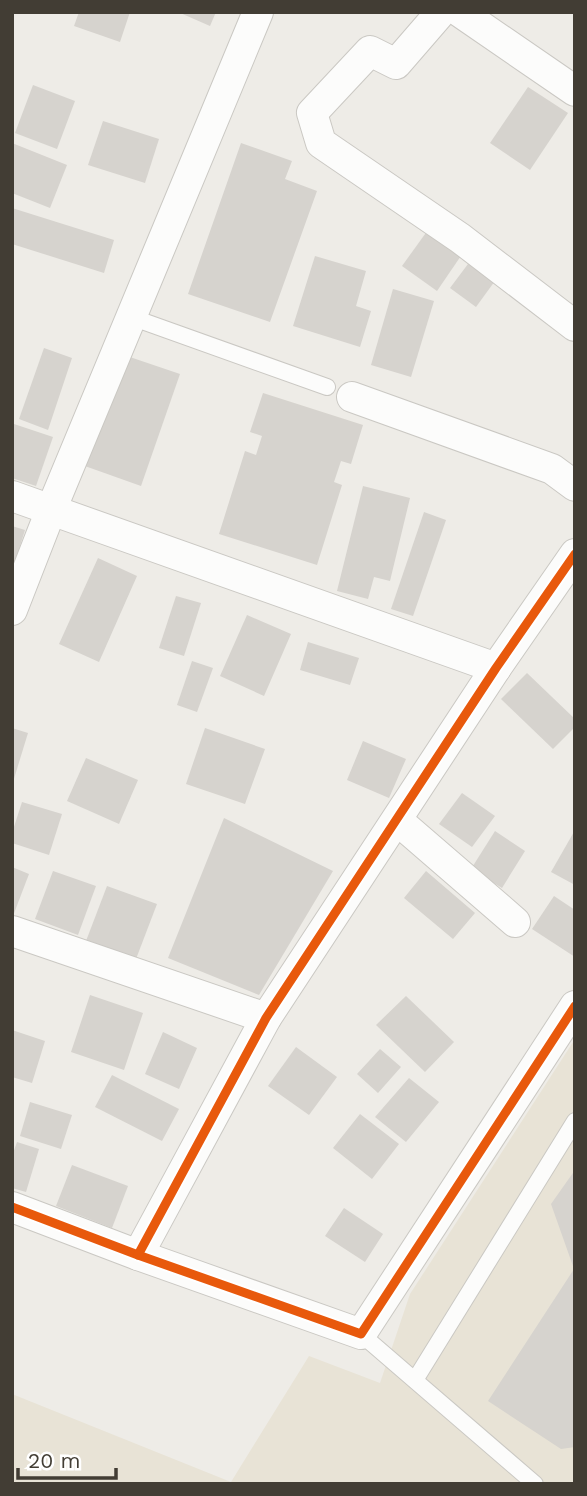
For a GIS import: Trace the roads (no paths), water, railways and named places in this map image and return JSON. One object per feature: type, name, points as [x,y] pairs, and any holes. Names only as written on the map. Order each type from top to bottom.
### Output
[{"type":"street","points":[[12,610],[258,12]]},
{"type":"street","points":[[441,12],[396,64],[370,51],[312,113],[321,144],[460,238],[575,326]]},
{"type":"street","points":[[460,12],[575,91]]},
{"type":"street","points":[[340,392],[552,469],[575,485]]},
{"type":"street","points":[[12,496],[496,668]]},
{"type":"street","points":[[138,1255],[265,1018],[496,668],[575,554]]},
{"type":"street","points":[[397,820],[514,922]]},
{"type":"street","points":[[12,931],[265,1018]]},
{"type":"street","points":[[12,1207],[361,1334],[575,1006]]},
{"type":"lane","points":[[131,317],[340,392]]},
{"type":"lane","points":[[415,1380],[575,1121]]},
{"type":"lane","points":[[361,1334],[536,1484]]}]
